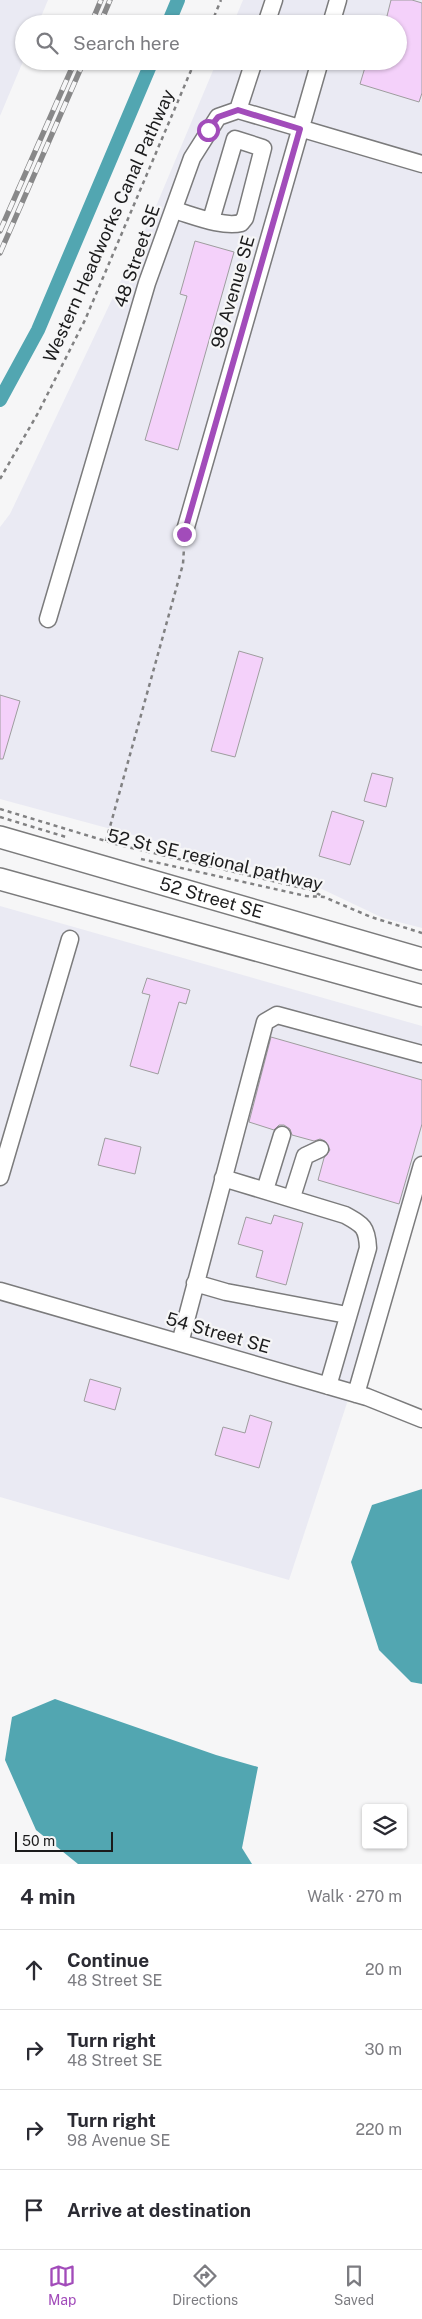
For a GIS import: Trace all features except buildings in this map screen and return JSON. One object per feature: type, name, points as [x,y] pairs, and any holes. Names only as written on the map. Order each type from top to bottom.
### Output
[{"type":"main road","name":"52 Street SE","points":[[0,837],[422,959]]},
{"type":"main road","points":[[0,879],[422,996]]},
{"type":"street","points":[[269,15],[274,0]]},
{"type":"street","points":[[334,15],[338,0]]},
{"type":"street","points":[[251,70],[238,110],[422,164]]},
{"type":"street","name":"98 Avenue SE","points":[[184,534],[317,70]]},
{"type":"street","name":"48 Street SE","points":[[48,620],[147,283],[192,158],[218,117],[238,110]]},
{"type":"street","points":[[174,210],[232,226],[241,223],[245,218],[263,148],[235,139],[211,220]]},
{"type":"street","points":[[0,1177],[70,938]]},
{"type":"street","points":[[180,1343],[264,1022],[277,1015],[422,1054]]},
{"type":"street","points":[[265,1190],[282,1135]]},
{"type":"street","points":[[292,1198],[304,1156],[320,1149]]},
{"type":"street","points":[[356,1394],[422,1165]]},
{"type":"street","points":[[223,1178],[345,1215],[362,1224],[368,1234],[368,1248],[347,1315],[328,1386]]},
{"type":"street","points":[[195,1283],[226,1292],[347,1315]]},
{"type":"street","name":"54 Street SE","points":[[0,1291],[356,1394],[422,1419]]},
{"type":"path","points":[[215,15],[221,0]]},
{"type":"path","name":"Western Headworks Canal Pathway","points":[[0,478],[38,413],[85,320],[191,70]]},
{"type":"path","points":[[106,841],[183,564],[184,534]]},
{"type":"path","points":[[0,809],[106,841],[311,890],[324,897]]},
{"type":"path","points":[[0,818],[72,839]]},
{"type":"path","name":"52 St SE regional pathway","points":[[136,857],[306,896],[324,897],[371,917],[422,933]]},
{"type":"shaded area","points":[[0,0],[48,0],[42,15],[15,15],[15,70],[19,70],[0,116]]},
{"type":"shaded area","points":[[243,0],[422,0],[422,928],[383,918],[307,882],[0,799],[0,527],[10,514],[154,211],[213,70],[407,70],[407,15],[237,15]]},
{"type":"shaded area","points":[[0,906],[422,1026],[422,1174],[289,1580],[0,1497]]},
{"type":"water","points":[[422,1489],[422,1684],[411,1682],[379,1650],[351,1562],[372,1505]]},
{"type":"water","points":[[55,1699],[216,1755],[258,1767],[242,1848],[252,1864],[78,1864],[36,1830],[5,1760],[12,1717]]},
{"type":"waterway","points":[[172,15],[178,0]]},
{"type":"waterway","points":[[0,400],[38,330],[148,70]]},
{"type":"railway","points":[[95,15],[101,0]]},
{"type":"railway","points":[[104,15],[110,0]]},
{"type":"railway","points":[[0,231],[71,70]]},
{"type":"railway","points":[[0,253],[80,70]]},
{"type":"route","points":[[184,534],[300,129],[238,110],[218,117],[208,130]]}]
